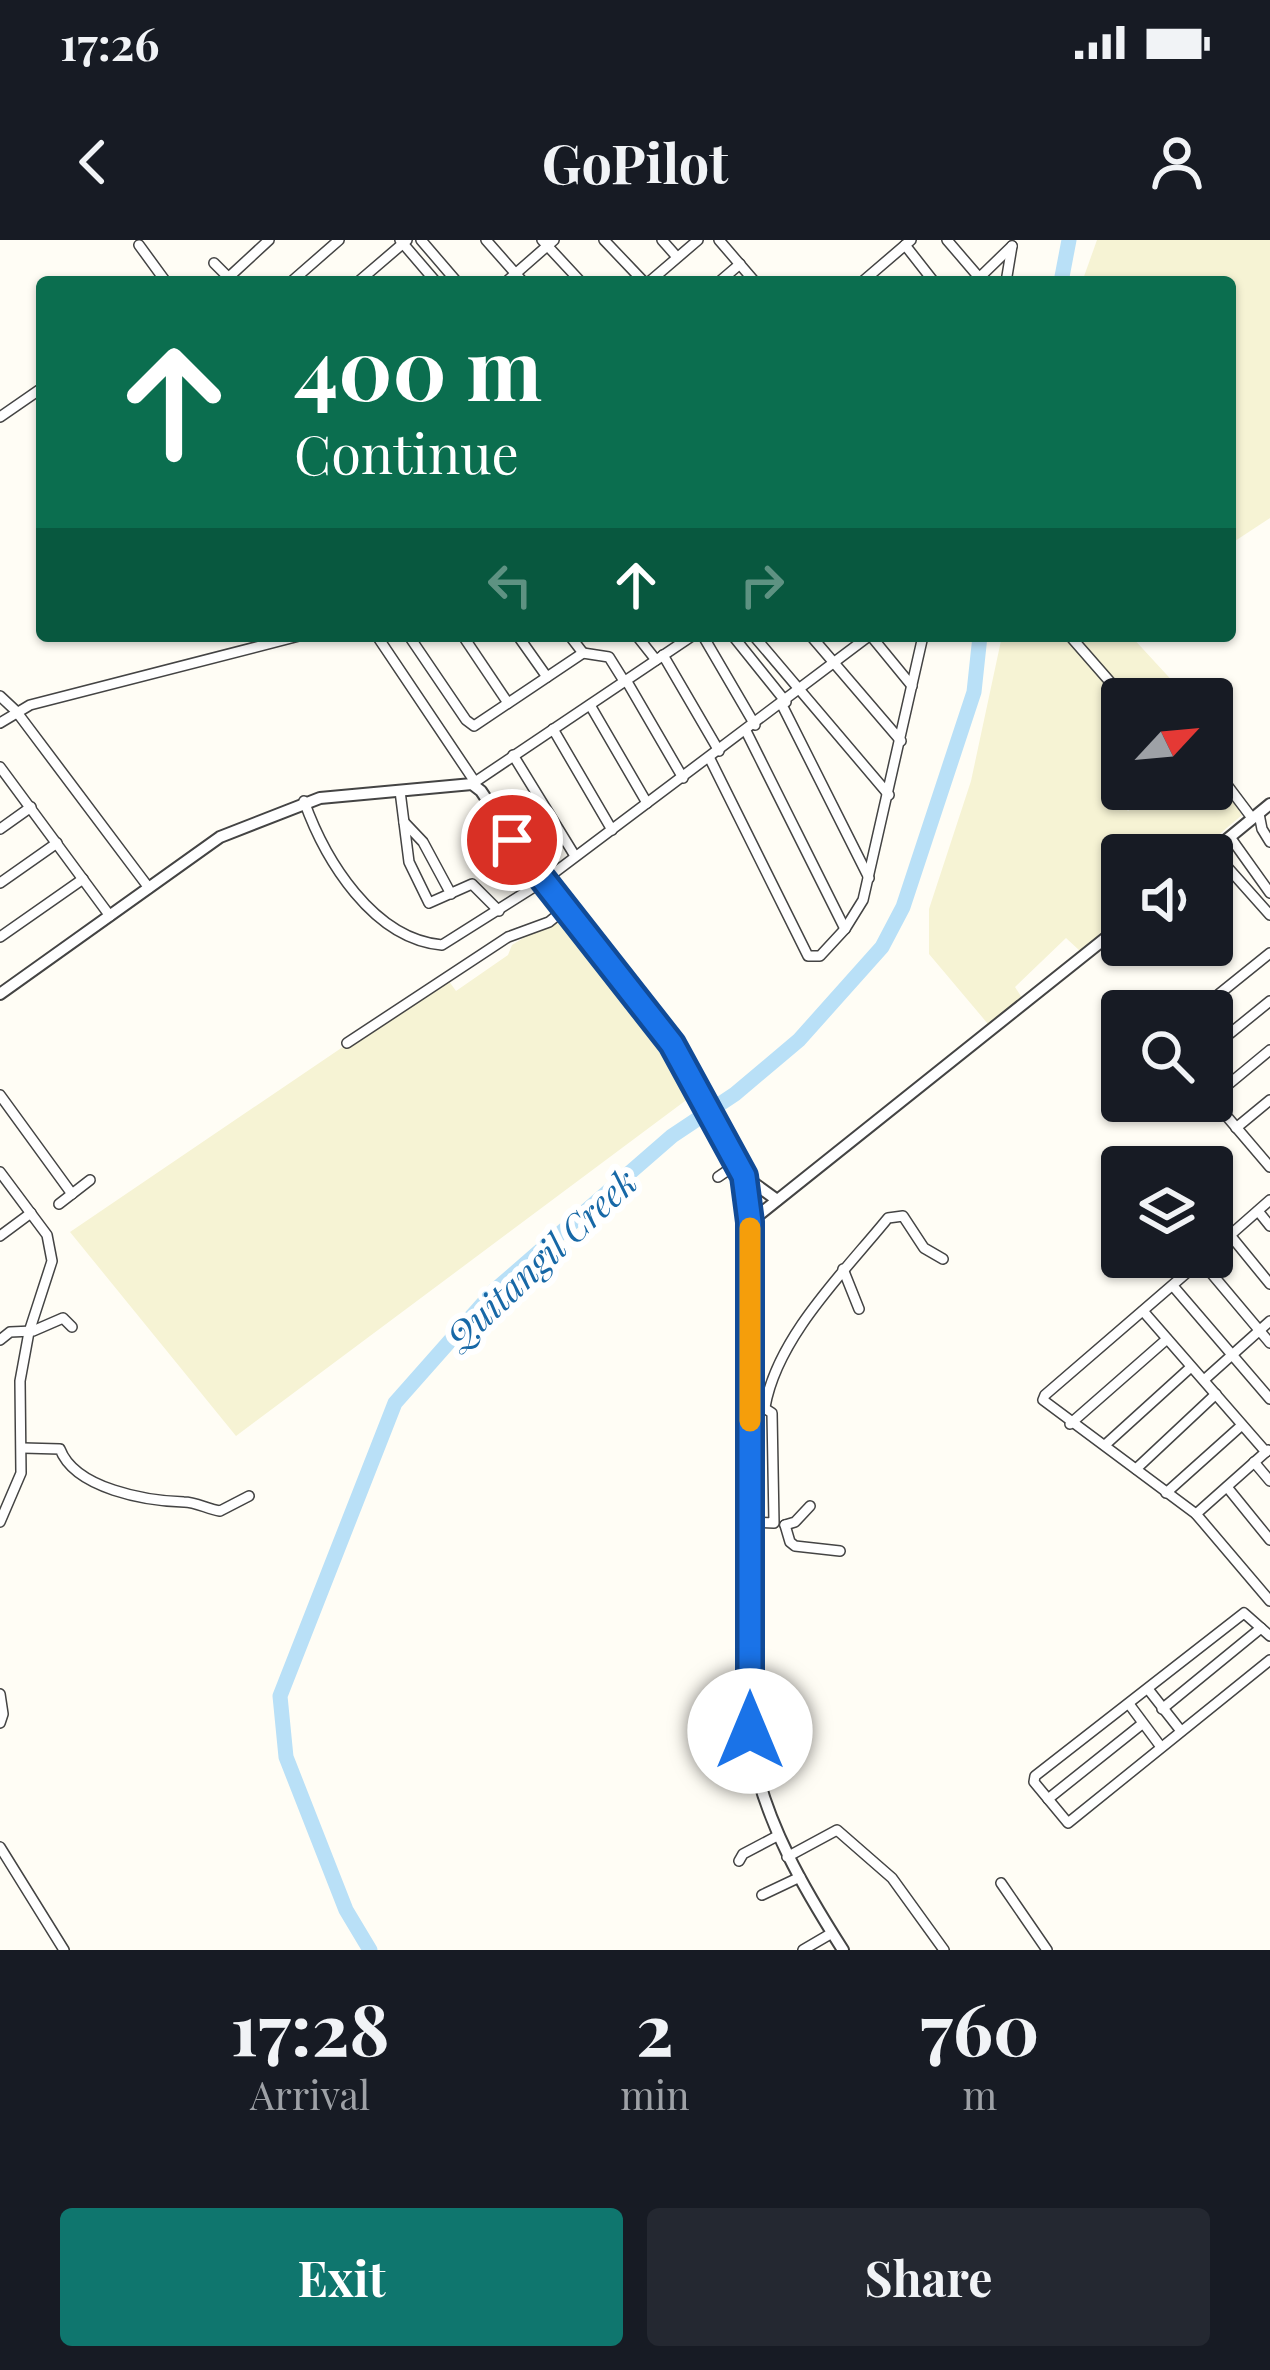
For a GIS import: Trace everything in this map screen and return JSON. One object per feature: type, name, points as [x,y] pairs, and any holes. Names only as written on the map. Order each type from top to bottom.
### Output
[{"type":"street","points":[[235,276],[269,240]]},
{"type":"street","points":[[298,276],[339,240]]},
{"type":"street","points":[[421,240],[452,276]]},
{"type":"street","points":[[486,240],[517,276]]},
{"type":"street","points":[[604,240],[641,276]]},
{"type":"street","points":[[662,240],[677,257]]},
{"type":"street","points":[[654,276],[698,240]]},
{"type":"street","points":[[719,240],[750,276]]},
{"type":"street","points":[[947,240],[978,276]]},
{"type":"street","points":[[955,250],[966,240]]},
{"type":"street","points":[[365,276],[403,241],[429,276]]},
{"type":"street","points":[[521,276],[547,242],[576,276]]},
{"type":"street","points":[[873,276],[908,243],[930,276]]},
{"type":"street","points":[[984,276],[1012,243]]},
{"type":"street","points":[[1007,276],[1012,243]]},
{"type":"street","points":[[139,245],[162,276]]},
{"type":"street","points":[[214,263],[227,276]]},
{"type":"street","points":[[726,276],[740,264]]},
{"type":"street","points":[[0,417],[36,392]]},
{"type":"street","points":[[0,723],[16,711],[276,642]]},
{"type":"street","points":[[381,642],[542,882],[661,1029],[740,1170],[750,1222],[752,1752],[787,1856],[843,1950]]},
{"type":"street","points":[[414,642],[469,724],[480,723],[583,653]]},
{"type":"street","points":[[467,642],[508,703]]},
{"type":"street","points":[[522,642],[547,677]]},
{"type":"street","points":[[575,642],[583,653],[609,658],[683,778]]},
{"type":"street","points":[[643,642],[659,657],[715,755],[808,956],[820,956],[863,900],[922,642]]},
{"type":"street","points":[[0,994],[220,837],[304,802],[474,783],[680,642]]},
{"type":"street","points":[[706,642],[845,929]]},
{"type":"street","points":[[738,642],[784,704],[869,878]]},
{"type":"street","points":[[759,642],[889,795]]},
{"type":"street","points":[[817,642],[901,741]]},
{"type":"street","points":[[304,802],[328,858],[390,926],[411,939],[442,945],[542,882],[862,642]]},
{"type":"street","points":[[875,642],[912,686]]},
{"type":"street","points":[[1075,642],[1107,678]]},
{"type":"street","points":[[0,696],[149,888]]},
{"type":"street","points":[[590,705],[647,803]]},
{"type":"street","points":[[553,729],[611,830]]},
{"type":"street","points":[[513,754],[575,856]]},
{"type":"street","points":[[0,766],[110,916]]},
{"type":"street","points":[[1233,789],[1270,842]]},
{"type":"street","points":[[400,790],[409,862],[429,903],[472,884],[499,911]]},
{"type":"street","points":[[1233,835],[1270,804]]},
{"type":"street","points":[[0,829],[31,807]]},
{"type":"street","points":[[404,822],[423,842],[451,894]]},
{"type":"street","points":[[1233,841],[1270,893]]},
{"type":"street","points":[[0,883],[57,843]]},
{"type":"street","points":[[1233,877],[1270,915]]},
{"type":"street","points":[[0,937],[83,879]]},
{"type":"street","points":[[347,1043],[508,938],[544,925],[565,909]]},
{"type":"street","points":[[750,1222],[1101,942]]},
{"type":"street","points":[[1224,990],[1270,953]]},
{"type":"street","points":[[1233,1031],[1270,1001]]},
{"type":"street","points":[[1233,1081],[1270,1050]]},
{"type":"street","points":[[0,1095],[72,1194]]},
{"type":"street","points":[[1236,1128],[1270,1100]]},
{"type":"street","points":[[1231,1122],[1265,1152],[1270,1167]]},
{"type":"street","points":[[740,1170],[777,1199]]},
{"type":"street","points":[[718,1178],[740,1170]]},
{"type":"street","points":[[0,1172],[47,1235],[52,1261],[29,1332],[20,1381],[23,1448],[17,1484],[0,1522]]},
{"type":"street","points":[[59,1204],[91,1180]]},
{"type":"street","points":[[1233,1232],[1270,1200]]},
{"type":"street","points":[[1258,1211],[1270,1226]]},
{"type":"street","points":[[0,1236],[31,1213]]},
{"type":"street","points":[[765,1407],[777,1370],[843,1269],[888,1218],[898,1213],[924,1248],[943,1258]]},
{"type":"street","points":[[1233,1239],[1270,1284]]},
{"type":"street","points":[[843,1269],[859,1309]]},
{"type":"street","points":[[1181,1278],[1045,1395],[1045,1404],[1196,1514],[1270,1601]]},
{"type":"street","points":[[1218,1278],[1270,1343]]},
{"type":"street","points":[[1172,1286],[1270,1399]]},
{"type":"street","points":[[1143,1311],[1268,1450],[1196,1514]]},
{"type":"street","points":[[0,1340],[10,1332],[29,1332],[62,1318],[71,1327]]},
{"type":"street","points":[[1204,1380],[1270,1322]]},
{"type":"street","points":[[1070,1424],[1167,1340]]},
{"type":"street","points":[[1105,1445],[1191,1367]]},
{"type":"street","points":[[1136,1469],[1216,1394]]},
{"type":"street","points":[[750,1405],[772,1413],[779,1524],[790,1542],[840,1551]]},
{"type":"street","points":[[1166,1492],[1242,1425]]},
{"type":"street","points":[[23,1448],[60,1449],[66,1465],[82,1476],[159,1502],[186,1501],[220,1511],[249,1496]]},
{"type":"street","points":[[1254,1462],[1270,1481]]},
{"type":"street","points":[[1227,1487],[1270,1540]]},
{"type":"street","points":[[750,1522],[795,1522],[810,1506]]},
{"type":"street","points":[[1162,1709],[1266,1632],[1244,1613],[1035,1776],[1034,1782],[1068,1823],[1270,1660]]},
{"type":"street","points":[[1148,1689],[1181,1731]]},
{"type":"street","points":[[0,1694],[0,1723]]},
{"type":"street","points":[[1129,1704],[1161,1747]]},
{"type":"street","points":[[1048,1799],[1142,1724]]},
{"type":"street","points":[[787,1856],[834,1831],[842,1834],[892,1878],[944,1950]]},
{"type":"street","points":[[739,1861],[743,1854],[779,1835]]},
{"type":"street","points":[[0,1847],[64,1950]]},
{"type":"street","points":[[762,1895],[800,1876]]},
{"type":"street","points":[[1001,1883],[1047,1950]]},
{"type":"street","points":[[803,1950],[832,1933]]},
{"type":"shaded area","points":[[1097,240],[1270,240],[1270,518],[1236,540],[1236,276],[1084,276]]},
{"type":"shaded area","points":[[1001,642],[1137,642],[1170,678],[1101,678],[1101,810],[1233,810],[1233,802],[1242,815],[1220,834],[1101,834],[1101,934],[1080,951],[1066,938],[1015,987],[1022,998],[988,1024],[929,954],[929,909],[971,781]]},
{"type":"shaded area","points":[[562,914],[613,974],[693,1095],[236,1436],[70,1232],[446,977],[456,991],[508,955],[512,945]]},
{"type":"waterway","name":"Quitangil Creek","points":[[1062,276],[1069,240]]},
{"type":"waterway","name":"Quitangil Creek","points":[[370,1950],[346,1910],[286,1757],[280,1696],[395,1403],[495,1290],[672,1136],[735,1094],[799,1040],[882,947],[903,907],[974,692],[979,642]]},
{"type":"slow traffic","points":[[750,1228],[750,1421]]},
{"type":"route","points":[[512,840],[672,1044],[744,1176],[750,1222],[750,1731]]}]
